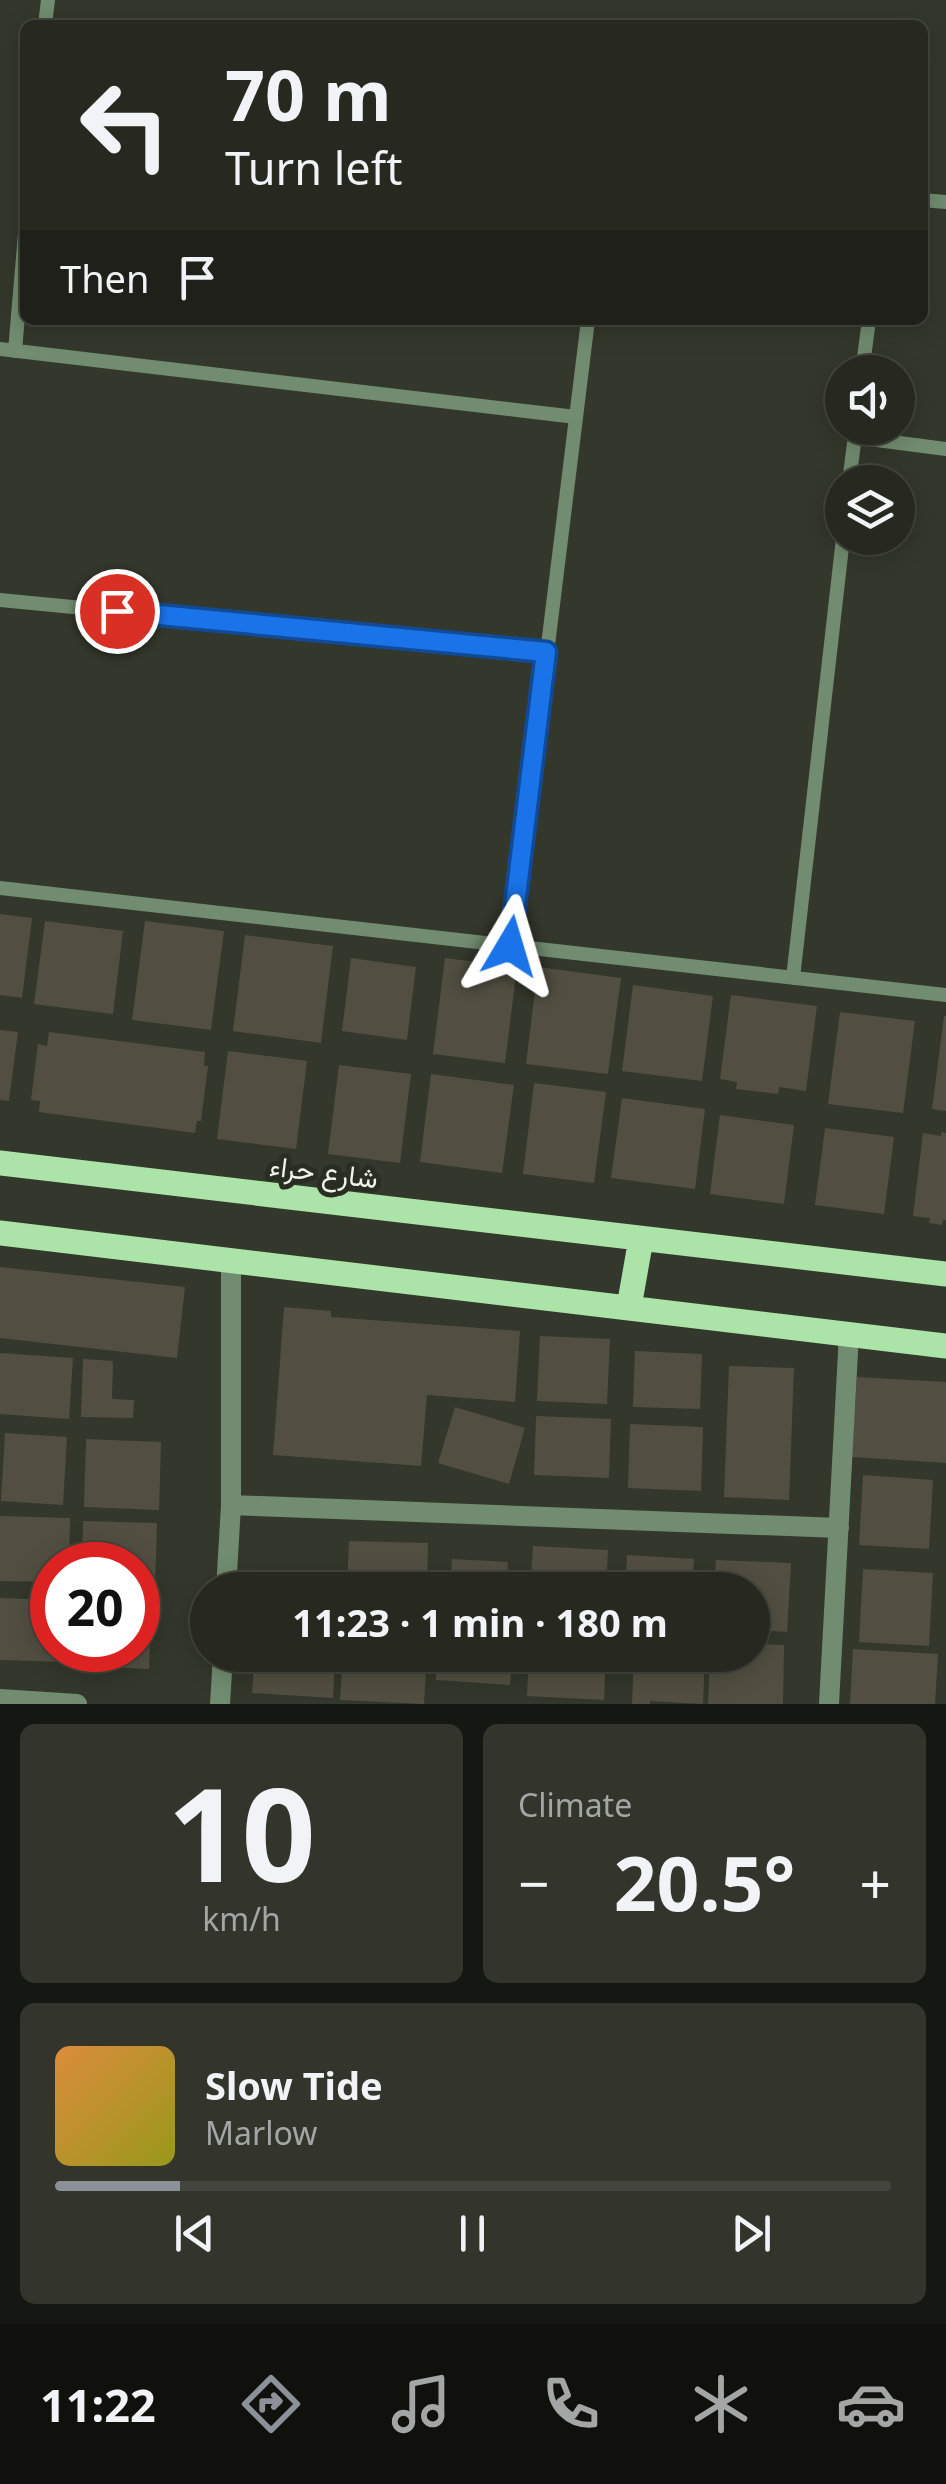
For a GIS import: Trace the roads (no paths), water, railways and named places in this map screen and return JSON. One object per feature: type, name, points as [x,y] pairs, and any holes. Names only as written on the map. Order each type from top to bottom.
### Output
[{"type":"main road","name":"شارع حراء","points":[[0,1162],[946,1274]]},
{"type":"main road","points":[[0,1234],[946,1346]]},
{"type":"main road","points":[[629,1307],[641,1240]]},
{"type":"street","points":[[227,1572],[231,1505],[231,1260]]},
{"type":"street","points":[[828,1704],[850,1334]]},
{"type":"street","points":[[231,1505],[838,1528]]},
{"type":"street","points":[[220,1704],[221,1672]]},
{"type":"street","points":[[0,1699],[77,1704]]},
{"type":"lane","points":[[20,268],[8,350],[576,417]]},
{"type":"lane","points":[[510,946],[587,325]]},
{"type":"lane","points":[[864,355],[868,325]]},
{"type":"lane","points":[[915,443],[946,449]]},
{"type":"lane","points":[[793,978],[841,555]]},
{"type":"lane","points":[[0,600],[546,652]]},
{"type":"lane","points":[[0,888],[946,995]]}]
